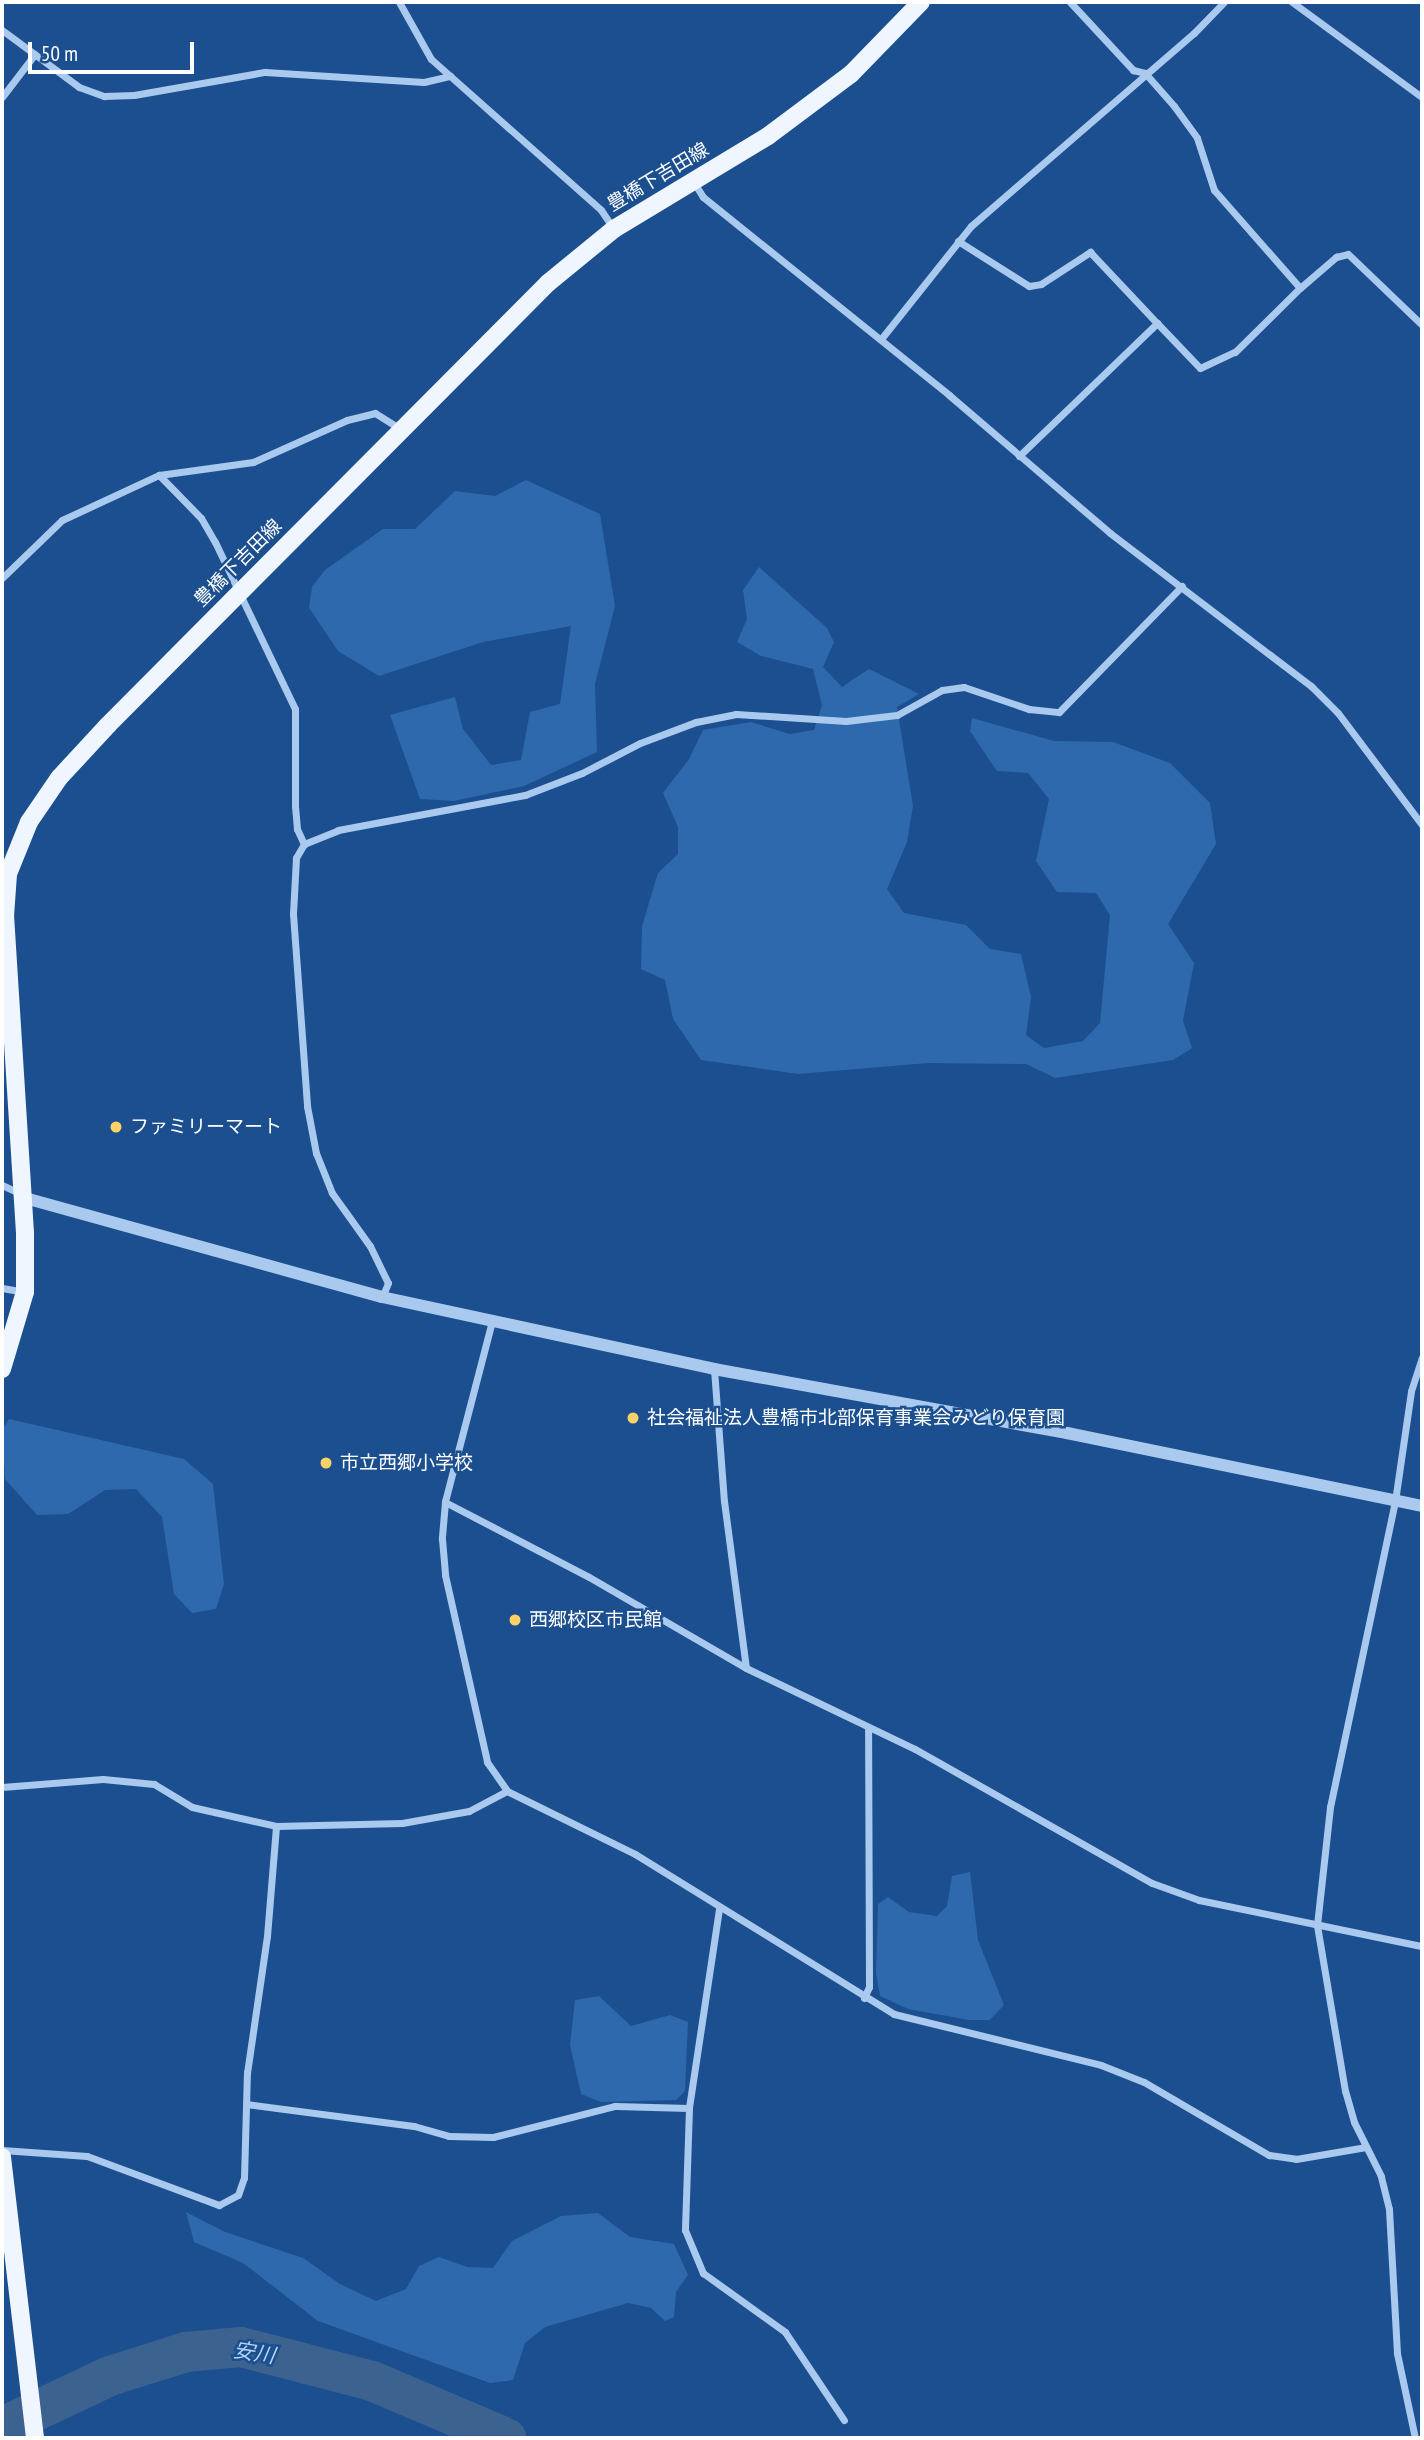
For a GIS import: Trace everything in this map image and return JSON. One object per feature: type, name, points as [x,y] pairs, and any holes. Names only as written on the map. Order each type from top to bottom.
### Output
[{"type":"main road","name":"豊橋下吉田線","points":[[2,1369],[25,1292],[25,1198],[7,994],[5,875],[29,822],[59,778],[239,591],[548,283],[614,229],[768,136],[850,74],[921,2]]},
{"type":"main road","points":[[2,2157],[35,2438]]},
{"type":"street","points":[[399,2],[431,59],[601,210],[614,229]]},
{"type":"street","points":[[1070,2],[1133,70],[1146,73],[1196,138],[1205,174],[1214,190],[1300,288]]},
{"type":"street","points":[[881,340],[958,241],[1224,2]]},
{"type":"street","points":[[1292,2],[1422,97]]},
{"type":"street","points":[[2,30],[79,87],[104,96],[134,95],[265,72],[424,82],[450,76]]},
{"type":"street","points":[[2,97],[35,54]]},
{"type":"street","points":[[693,180],[703,197],[881,340],[1019,456],[1311,686],[1338,713],[1422,825]]},
{"type":"street","points":[[958,241],[1029,286],[1041,284],[1090,253],[1200,368],[1235,352],[1300,288],[1336,257],[1348,254],[1422,325]]},
{"type":"street","points":[[1019,456],[1157,323]]},
{"type":"street","points":[[2,578],[62,520],[159,475],[253,462],[347,420],[375,413],[402,429]]},
{"type":"street","points":[[159,475],[201,519],[239,591],[295,709],[295,806],[297,829],[304,844]]},
{"type":"street","points":[[382,1297],[388,1283],[370,1246],[332,1193],[316,1153],[307,1106],[293,914],[296,858],[304,844],[338,830],[525,795],[582,773],[640,743],[696,722],[736,714],[846,721],[884,717],[908,710],[942,691],[964,687],[1029,709],[1059,712],[1182,586]]},
{"type":"street","points":[[2,1185],[25,1198],[382,1297],[715,1369],[1067,1433],[1422,1506]]},
{"type":"street","points":[[2,1288],[25,1292]]},
{"type":"street","points":[[492,1321],[445,1502],[445,1575],[487,1762],[507,1791],[635,1854],[719,1909],[762,1929],[894,2014],[932,2026],[1035,2045],[1101,2065],[1144,2082],[1269,2155],[1296,2159],[1366,2147]]},
{"type":"street","points":[[1415,2438],[1397,2353],[1389,2209],[1381,2176],[1366,2147],[1345,2091],[1317,1925],[1330,1807],[1395,1501],[1411,1391],[1422,1358]]},
{"type":"street","points":[[715,1369],[712,1379],[724,1501],[746,1668]]},
{"type":"street","points":[[445,1502],[589,1577],[746,1668],[867,1730],[915,1749],[1152,1883],[1199,1900],[1422,1946]]},
{"type":"street","points":[[864,1997],[869,1987],[867,1730]]},
{"type":"street","points":[[2,1787],[103,1779],[154,1784],[192,1807],[276,1826],[402,1823],[469,1811],[507,1791]]},
{"type":"street","points":[[2,2150],[87,2156],[219,2205],[238,2195],[244,2178],[246,2104],[276,1826]]},
{"type":"street","points":[[719,1909],[689,2108],[685,2230],[703,2273],[732,2297],[785,2332],[844,2420]]},
{"type":"street","points":[[246,2104],[414,2126],[449,2136],[493,2137],[615,2106],[689,2108]]},
{"type":"shaded area","points":[[526,480],[600,514],[615,606],[595,684],[597,752],[524,786],[454,801],[420,799],[390,715],[455,697],[463,729],[491,765],[521,760],[530,712],[560,704],[571,626],[483,642],[379,676],[338,651],[309,608],[312,587],[325,570],[383,529],[415,529],[455,491],[495,496]]},
{"type":"shaded area","points":[[759,567],[827,628],[834,642],[823,667],[842,687],[869,669],[919,694],[897,707],[913,806],[907,842],[887,889],[904,913],[966,925],[990,949],[1021,954],[1031,997],[1026,1035],[1044,1048],[1083,1041],[1100,1023],[1110,915],[1096,893],[1057,892],[1036,861],[1049,799],[1028,773],[997,771],[970,731],[972,718],[1054,741],[1113,742],[1170,763],[1210,803],[1216,844],[1168,924],[1194,963],[1183,1021],[1192,1048],[1173,1060],[1055,1078],[1026,1064],[928,1063],[798,1074],[701,1060],[673,1019],[665,980],[641,969],[642,926],[658,873],[678,854],[678,827],[663,793],[689,759],[703,730],[751,722],[790,734],[814,730],[822,705],[813,669],[761,656],[737,642],[747,619],[743,590]]},
{"type":"shaded area","points":[[9,1419],[184,1459],[213,1484],[224,1584],[216,1609],[192,1613],[174,1594],[162,1517],[136,1489],[105,1490],[68,1514],[37,1515],[5,1479],[2,1430]]},
{"type":"shaded area","points":[[970,1872],[978,1940],[1004,2005],[990,2020],[969,2020],[908,2009],[880,1996],[876,1973],[878,1904],[888,1897],[909,1912],[937,1916],[947,1906],[952,1876]]},
{"type":"shaded area","points":[[599,1996],[631,2026],[670,2015],[688,2022],[685,2091],[676,2100],[601,2102],[581,2094],[570,2045],[575,2000]]},
{"type":"shaded area","points":[[186,2212],[225,2232],[303,2258],[340,2284],[376,2301],[406,2289],[419,2266],[439,2257],[467,2267],[493,2268],[512,2241],[561,2216],[598,2213],[630,2237],[674,2244],[688,2275],[676,2292],[674,2317],[665,2321],[651,2308],[628,2303],[545,2327],[525,2343],[513,2380],[490,2383],[318,2321],[243,2263],[194,2242]]},
{"type":"waterway","name":"安川","points":[[2,2427],[110,2376],[186,2352],[241,2347],[372,2381],[506,2438]]},
{"type":"place","name":"ファミリーマート","points":[[116,1127]]},
{"type":"place","name":"社会福祉法人豊橋市北部保育事業会みどり保育園","points":[[633,1418]]},
{"type":"place","name":"市立西郷小学校","points":[[326,1463]]},
{"type":"place","name":"西郷校区市民館","points":[[515,1620]]}]
